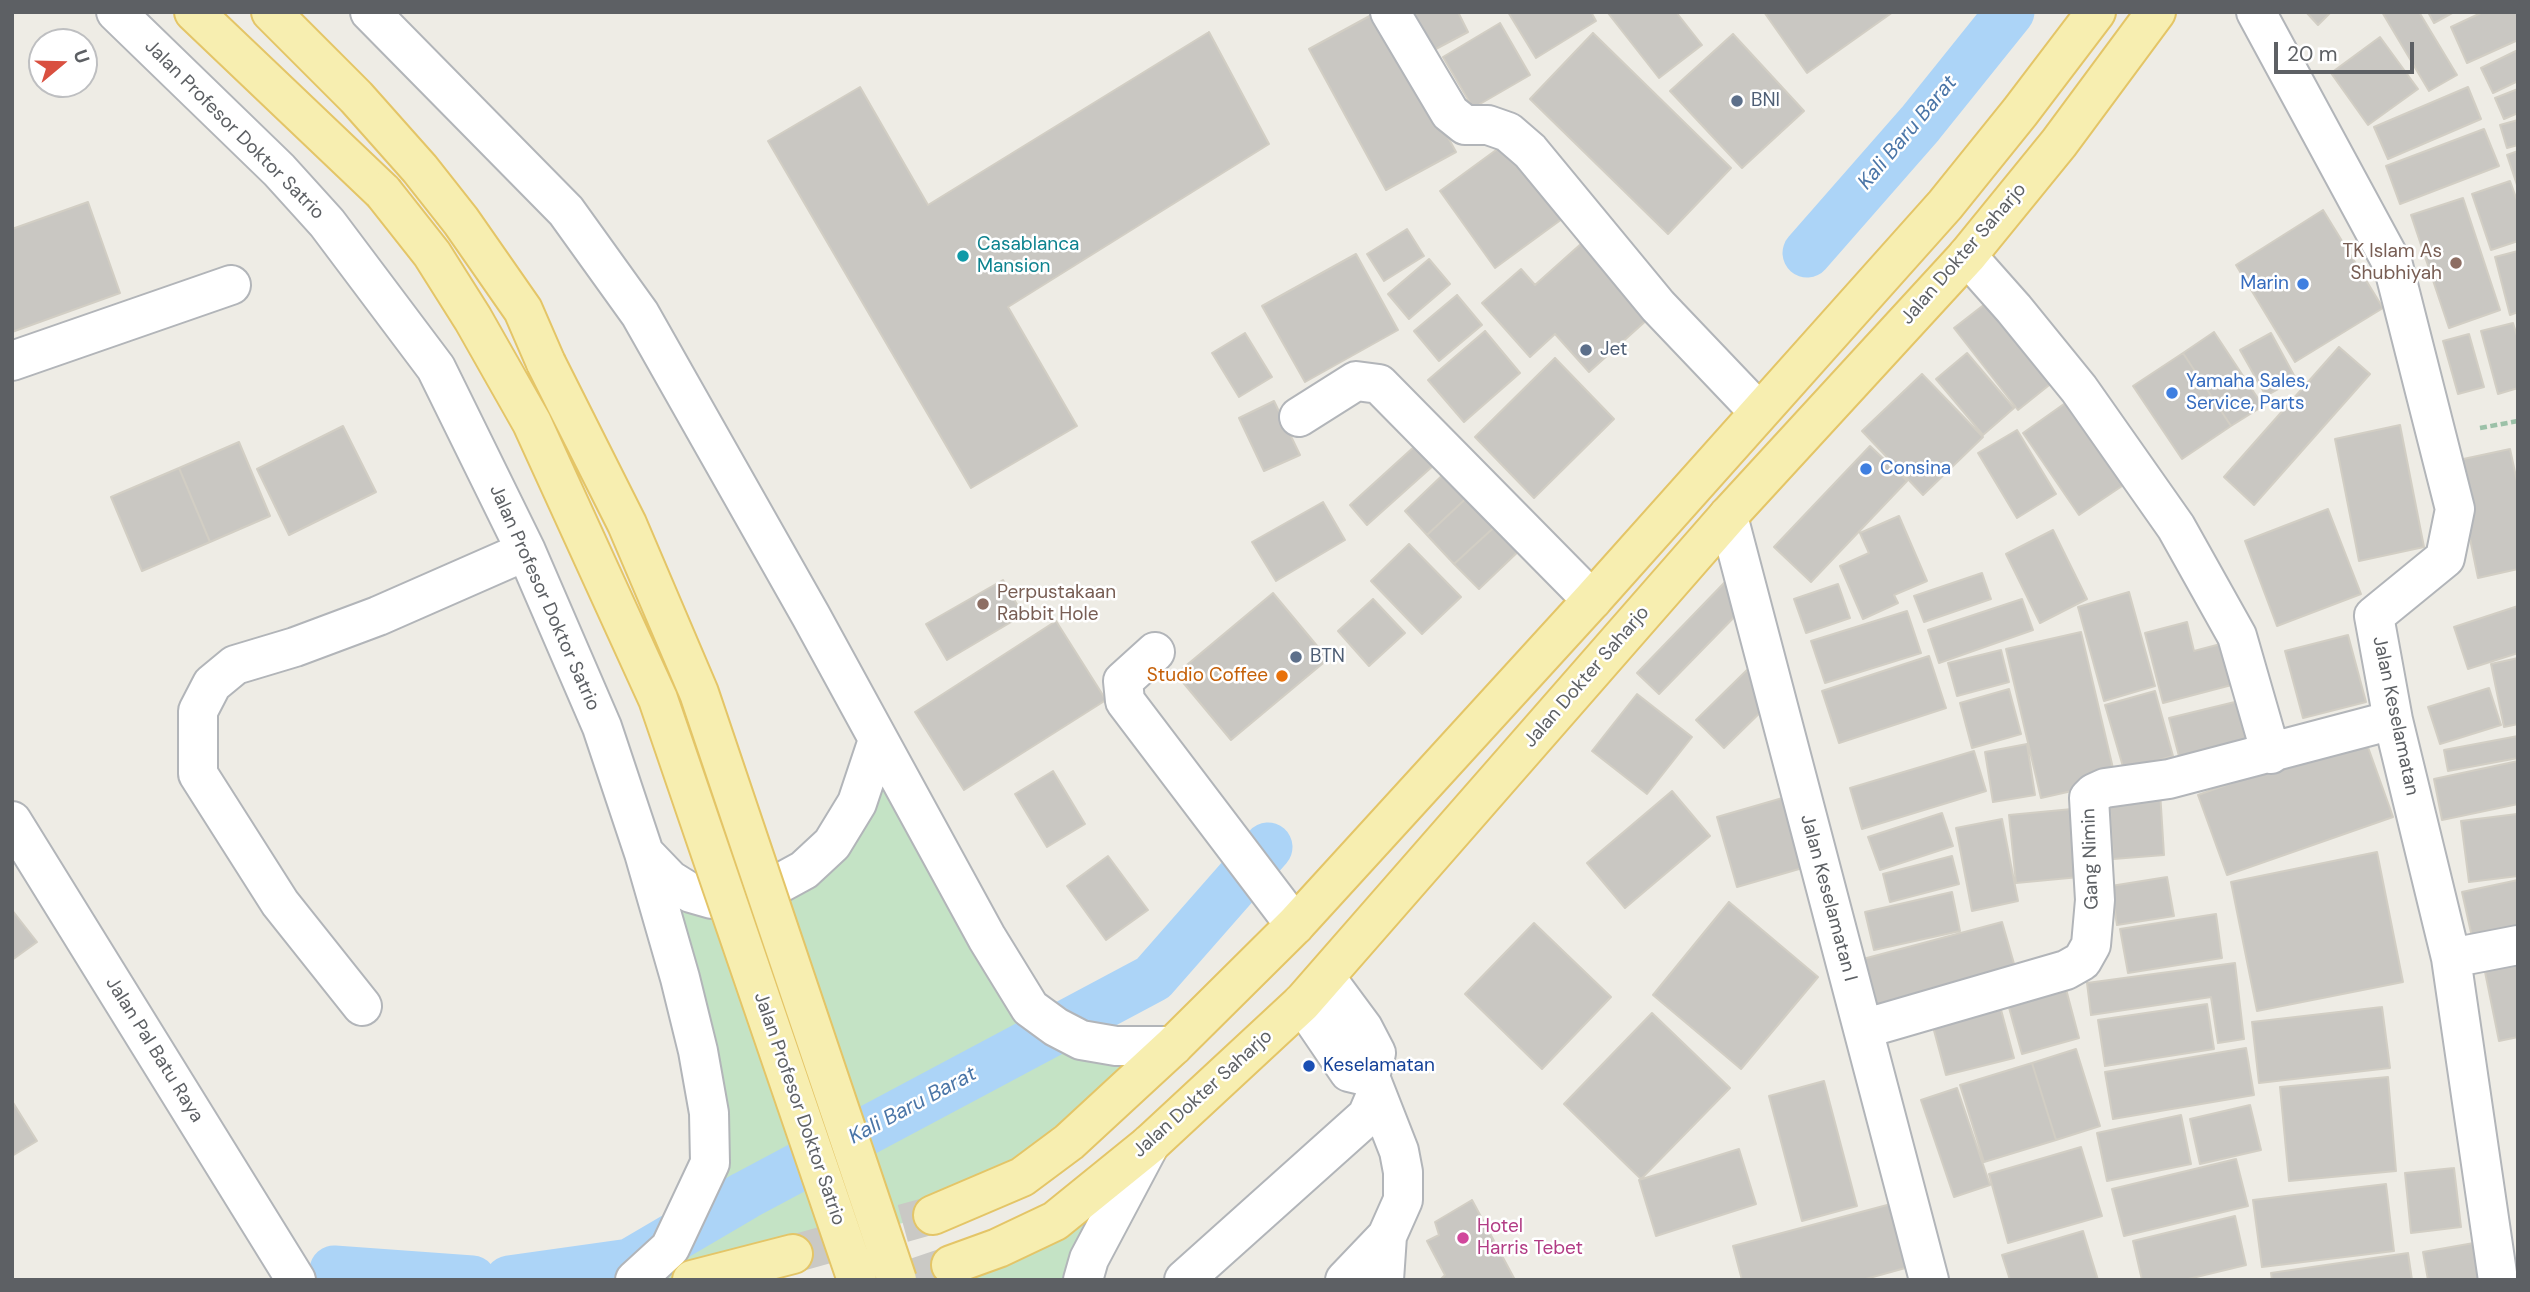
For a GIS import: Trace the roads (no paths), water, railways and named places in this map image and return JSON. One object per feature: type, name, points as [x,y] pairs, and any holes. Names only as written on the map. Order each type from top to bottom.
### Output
[{"type":"main road","name":"Jalan Profesor Doktor Satrio","points":[[194,12],[383,192],[432,254],[532,423],[658,699],[857,1280]]},
{"type":"main road","name":"Jalan Profesor Doktor Satrio","points":[[271,12],[356,97],[420,169],[523,310],[546,363],[632,536],[699,693],[897,1280]]},
{"type":"main road","points":[[933,1215],[1022,1177],[1069,1142],[1173,1046],[1295,925],[1592,600],[1945,205],[2020,113],[2096,12]]},
{"type":"main road","name":"Jalan Dokter Saharjo","points":[[951,1265],[998,1248],[1055,1221],[1150,1144],[1314,990],[1728,516],[1967,256],[2059,143],[2156,12]]},
{"type":"main road","points":[[692,1280],[793,1254]]},
{"type":"street","name":"Jalan Profesor Doktor Satrio","points":[[116,12],[295,188],[327,223],[436,368],[526,551],[602,727],[644,853],[698,1051],[709,1113],[710,1163],[670,1248],[641,1275]]},
{"type":"street","points":[[370,12],[566,211],[640,314],[987,938],[1030,1008],[1056,1027],[1081,1040],[1116,1046],[1173,1046]]},
{"type":"street","points":[[1390,12],[1450,113],[1465,125],[1488,125],[1508,132],[1530,151],[1658,306],[1759,412]]},
{"type":"street","name":"Jalan Keselamatan","points":[[2256,12],[2393,265],[2455,509],[2445,558],[2374,616],[2393,720],[2451,958],[2498,1280]]},
{"type":"street","points":[[1967,256],[2079,389],[2176,527],[2237,636],[2272,754]]},
{"type":"street","points":[[12,361],[231,285]]},
{"type":"street","points":[[1298,418],[1356,381],[1379,384],[1592,600]]},
{"type":"street","name":"Jalan Keselamatan I","points":[[1728,516],[1929,1280]]},
{"type":"street","points":[[362,1006],[280,902],[198,774],[198,712],[212,684],[235,665],[295,647],[378,616],[526,551]]},
{"type":"street","points":[[1155,652],[1124,681],[1125,701],[1295,925]]},
{"type":"street","name":"Gang Nimin","points":[[1863,1030],[2066,970],[2082,961],[2091,945],[2095,900],[2089,799],[2094,793],[2105,788],[2169,779],[2272,754],[2393,720]]},
{"type":"street","points":[[644,853],[670,880],[691,893],[712,899],[739,898],[771,888],[804,870],[832,844],[857,803],[878,740]]},
{"type":"street","name":"Jalan Pal Batu Raya","points":[[12,821],[296,1280]]},
{"type":"street","points":[[2451,958],[2518,945]]},
{"type":"street","points":[[1184,1280],[1367,1116],[1376,1053],[1363,1028],[1314,990]]},
{"type":"street","points":[[1345,1280],[1387,1236],[1403,1200],[1403,1172],[1399,1151],[1373,1086]]},
{"type":"street","points":[[1083,1280],[1089,1259],[1150,1144]]},
{"type":"street","points":[[1384,1280],[1387,1236]]},
{"type":"waterway","name":"Kali Baru Barat","points":[[1807,253],[1920,124],[2010,12]]},
{"type":"waterway","name":"Kali Baru Barat","points":[[509,1280],[630,1263],[746,1195],[1153,978],[1268,847]]},
{"type":"waterway","name":"Kali Baru Barat","points":[[334,1270],[472,1280]]},
{"type":"tunnel","points":[[793,1254],[933,1215]]},
{"type":"tunnel","points":[[907,1280],[951,1265]]},
{"type":"place","name":"BNI","points":[[1737,101]]},
{"type":"place","name":"Casablanca Mansion","points":[[963,256]]},
{"type":"place","name":"TK Islam As Shubhiyah","points":[[2456,263]]},
{"type":"place","name":"Marin","points":[[2303,284]]},
{"type":"place","name":"Jet","points":[[1586,350]]},
{"type":"place","name":"Yamaha Sales, Service, Parts","points":[[2172,393]]},
{"type":"place","name":"Consina","points":[[1866,469]]},
{"type":"place","name":"Perpustakaan Rabbit Hole","points":[[983,604]]},
{"type":"place","name":"BTN","points":[[1296,657]]},
{"type":"place","name":"Studio Coffee","points":[[1282,676]]},
{"type":"place","name":"Keselamatan","points":[[1309,1066]]},
{"type":"place","name":"Hotel Harris Tebet","points":[[1463,1238]]}]
